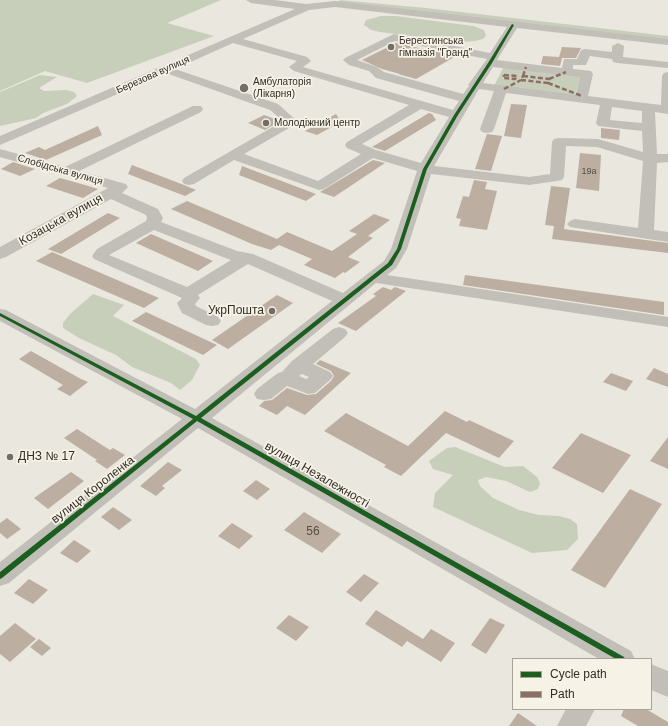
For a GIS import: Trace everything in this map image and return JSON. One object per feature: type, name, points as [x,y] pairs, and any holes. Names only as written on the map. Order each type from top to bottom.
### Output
[{"type":"street","points":[[251,0],[285,6],[306,7],[335,4],[668,42]]},
{"type":"street","points":[[285,6],[295,0]]},
{"type":"street","name":"Березова вулиця","points":[[0,141],[306,7]]},
{"type":"street","name":"вулиця Короленка","points":[[0,576],[390,264],[399,249],[425,169],[456,114],[514,25]]},
{"type":"street","points":[[466,99],[380,75],[373,69],[353,63],[349,60],[394,37],[492,60],[587,74],[581,99]]},
{"type":"street","points":[[233,40],[303,59],[305,61],[295,67],[298,69],[456,114]]},
{"type":"street","points":[[566,72],[568,61],[582,63],[584,52],[618,51],[617,60],[668,65]]},
{"type":"street","points":[[165,69],[274,107],[291,121],[189,181]]},
{"type":"street","points":[[474,85],[666,110],[668,76]]},
{"type":"street","points":[[488,129],[501,88]]},
{"type":"street","points":[[607,102],[603,123],[648,128]]},
{"type":"street","points":[[420,104],[352,145],[425,169],[529,181],[557,177],[559,142],[598,143],[650,159],[668,158]]},
{"type":"street","points":[[646,234],[650,159],[648,108]]},
{"type":"street","points":[[65,172],[197,109]]},
{"type":"street","points":[[233,155],[319,186],[371,152]]},
{"type":"street","name":"Слобідська вулиця","points":[[0,153],[65,172],[115,190],[153,212],[155,218],[153,224]]},
{"type":"street","name":"Козацька вулиця","points":[[0,254],[115,190]]},
{"type":"street","points":[[212,321],[188,309],[186,303],[191,298],[188,294],[100,256],[103,252],[153,224],[234,256],[247,257],[344,300]]},
{"type":"street","points":[[575,224],[668,237]]},
{"type":"street","points":[[188,294],[247,257]]},
{"type":"street","points":[[374,278],[668,322]]},
{"type":"street","name":"вулиця Незалежності","points":[[0,314],[198,419],[615,657]]},
{"type":"street","points":[[264,394],[339,333]]},
{"type":"street","points":[[263,367],[292,371]]},
{"type":"street","points":[[652,677],[668,685]]},
{"type":"street","points":[[571,726],[580,710]]},
{"type":"green space","points":[[0,0],[221,0],[167,23],[214,36],[87,83],[45,71],[0,91]]},
{"type":"green space","points":[[340,0],[426,8],[668,36],[668,42],[335,4]]},
{"type":"green space","points":[[381,16],[396,16],[473,26],[484,30],[486,36],[483,39],[475,41],[460,42],[380,32],[371,30],[364,25],[366,20]]},
{"type":"green space","points":[[504,66],[581,75],[575,96],[494,86]]},
{"type":"green space","points":[[40,75],[57,77],[39,88],[44,91],[66,90],[74,92],[77,96],[67,104],[43,113],[36,118],[0,126],[0,92]]},
{"type":"green space","points":[[93,294],[124,305],[113,316],[196,359],[200,365],[192,380],[180,390],[171,383],[132,367],[116,355],[79,338],[63,328],[63,323],[70,314]]},
{"type":"green space","points":[[455,447],[505,467],[523,466],[537,477],[540,483],[538,489],[530,492],[506,481],[486,477],[478,480],[480,486],[493,498],[519,510],[539,515],[559,516],[570,519],[577,524],[578,539],[567,550],[532,553],[433,507],[435,493],[453,475],[433,469],[429,461],[447,448]]},
{"type":"building","points":[[396,43],[458,55],[416,79],[382,69],[362,60]]},
{"type":"building","points":[[562,47],[581,48],[576,58],[562,58],[560,66],[541,64],[543,56],[559,57]]},
{"type":"building","points":[[511,104],[527,105],[521,138],[504,136]]},
{"type":"building","points":[[429,113],[432,114],[436,120],[385,151],[372,147]]},
{"type":"building","points":[[336,114],[341,122],[317,135],[305,131]]},
{"type":"building","points":[[264,115],[280,121],[265,130],[248,123]]},
{"type":"building","points":[[98,126],[102,135],[46,160],[25,153],[39,147],[45,150]]},
{"type":"building","points":[[601,128],[620,130],[619,140],[601,138]]},
{"type":"building","points":[[487,134],[502,136],[491,171],[475,169]]},
{"type":"building","points":[[580,153],[601,155],[599,191],[576,188]]},
{"type":"building","points":[[373,160],[385,163],[334,197],[320,192]]},
{"type":"building","points":[[13,162],[35,169],[20,176],[1,169]]},
{"type":"building","points":[[132,165],[196,190],[185,196],[128,174]]},
{"type":"building","points":[[242,166],[316,194],[306,201],[239,175]]},
{"type":"building","points":[[60,178],[98,189],[83,198],[46,186]]},
{"type":"building","points":[[474,180],[487,182],[485,189],[497,191],[487,230],[459,226],[461,219],[456,218],[463,196],[469,197]]},
{"type":"building","points":[[551,186],[570,188],[564,229],[668,243],[668,253],[552,239],[554,226],[545,225]]},
{"type":"building","points":[[187,201],[277,239],[287,232],[332,251],[357,234],[349,231],[374,214],[390,220],[368,236],[373,238],[348,257],[360,262],[335,278],[304,265],[312,259],[279,245],[271,250],[252,244],[171,209]]},
{"type":"building","points":[[108,213],[120,218],[61,254],[48,249]]},
{"type":"building","points":[[151,234],[213,261],[198,271],[136,243]]},
{"type":"building","points":[[52,252],[159,298],[144,308],[36,261]]},
{"type":"building","points":[[465,275],[664,302],[664,315],[463,285]]},
{"type":"building","points":[[383,287],[391,290],[395,287],[406,291],[356,331],[338,323],[376,296],[373,294]]},
{"type":"building","points":[[277,295],[293,303],[228,349],[212,340]]},
{"type":"building","points":[[146,312],[217,345],[203,355],[132,321]]},
{"type":"building","points":[[31,351],[88,382],[70,396],[57,389],[63,385],[19,359]]},
{"type":"building","points":[[320,360],[351,373],[305,415],[287,406],[277,415],[259,406],[264,401],[272,400],[287,388],[307,395],[316,394],[331,381],[334,376],[331,371],[316,364]]},
{"type":"building","points":[[654,368],[668,374],[668,387],[646,379]]},
{"type":"building","points":[[611,373],[633,381],[626,391],[603,382]]},
{"type":"building","points":[[445,411],[467,422],[469,420],[514,441],[499,458],[446,433],[401,476],[384,467],[386,465],[324,431],[346,413],[408,446]]},
{"type":"building","points":[[77,429],[110,450],[113,448],[125,455],[107,469],[95,461],[97,460],[64,438]]},
{"type":"building","points":[[581,433],[631,455],[603,493],[552,468]]},
{"type":"building","points":[[668,437],[668,469],[650,461]]},
{"type":"building","points":[[168,462],[182,470],[162,486],[165,488],[156,496],[140,486]]},
{"type":"building","points":[[71,472],[84,481],[48,509],[34,498]]},
{"type":"building","points":[[256,480],[270,489],[257,500],[243,491]]},
{"type":"building","points":[[630,489],[662,504],[605,588],[571,570]]},
{"type":"building","points":[[113,507],[132,520],[119,530],[101,517]]},
{"type":"building","points":[[304,512],[341,534],[322,553],[284,530]]},
{"type":"building","points":[[7,518],[21,529],[7,539],[0,533],[0,523]]},
{"type":"building","points":[[232,523],[253,536],[239,549],[218,536]]},
{"type":"building","points":[[74,540],[91,551],[77,563],[60,553]]},
{"type":"building","points":[[364,574],[379,583],[361,602],[346,592]]},
{"type":"building","points":[[29,579],[48,590],[33,604],[14,593]]},
{"type":"building","points":[[376,610],[423,639],[431,629],[455,643],[441,662],[407,641],[402,647],[365,624]]},
{"type":"building","points":[[289,615],[309,627],[296,641],[276,628]]},
{"type":"building","points":[[490,618],[505,625],[486,654],[471,645]]},
{"type":"building","points":[[15,623],[36,639],[10,662],[0,654],[0,636]]},
{"type":"building","points":[[39,639],[51,648],[42,656],[30,647]]},
{"type":"building","points":[[624,710],[648,710],[668,722],[668,726],[638,726],[621,716]]},
{"type":"building","points":[[518,713],[537,726],[509,726]]},
{"type":"marked path","points":[[522,76],[549,79],[548,83],[521,80],[526,67]]},
{"type":"marked path","points":[[549,79],[566,72]]},
{"type":"marked path","points":[[504,75],[517,76],[515,79],[503,78],[504,75]]},
{"type":"marked path","points":[[504,89],[521,80]]},
{"type":"marked path","points":[[548,83],[582,96]]},
{"type":"cycle path","points":[[0,576],[390,264],[399,249],[425,169],[456,115],[513,25]]},
{"type":"cycle path","points":[[0,314],[198,419],[620,658]]},
{"type":"place","name":"Берестинська гімназія \"Гранд\"","points":[[391,47]]},
{"type":"place","name":"Амбулаторія (Лікарня)","points":[[244,88]]},
{"type":"place","name":"Молодіжний центр","points":[[266,123]]},
{"type":"place","name":"УкрПошта","points":[[272,311]]},
{"type":"place","name":"ДНЗ № 17","points":[[10,457]]}]
